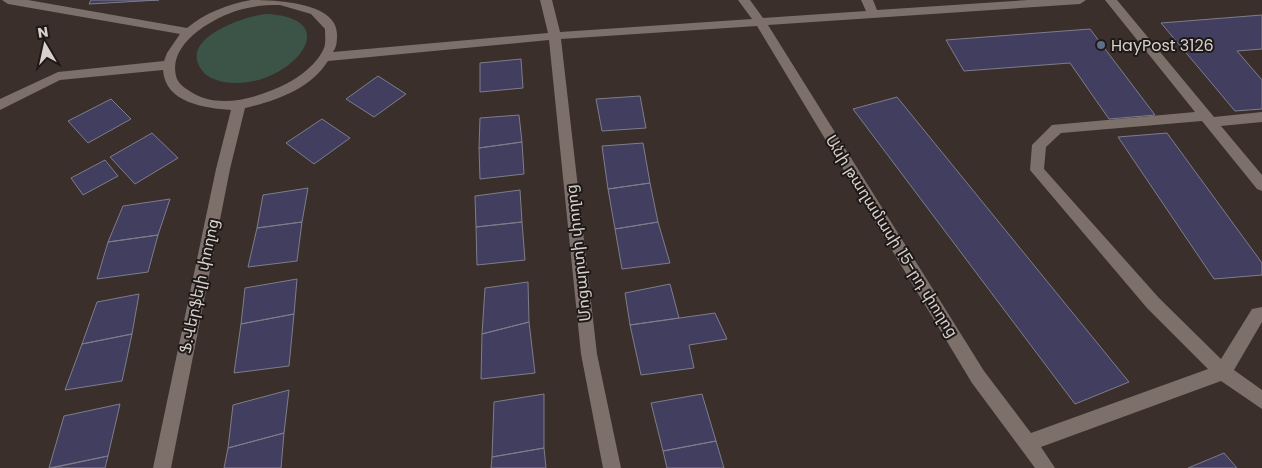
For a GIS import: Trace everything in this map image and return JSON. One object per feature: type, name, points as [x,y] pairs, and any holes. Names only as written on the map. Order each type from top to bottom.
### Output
[{"type":"street","points":[[8,0],[188,32]]},
{"type":"street","name":"Մոցարտի փողոց","points":[[546,0],[555,36],[589,354],[612,468]]},
{"type":"street","name":"Անի թաղամասի 15-րդ փողոց","points":[[744,0],[760,22],[978,377],[1046,468]]},
{"type":"street","points":[[867,0],[874,14]]},
{"type":"street","points":[[327,57],[555,36],[874,14],[1014,2],[1080,0]]},
{"type":"street","points":[[1111,0],[1262,185]]},
{"type":"street","points":[[257,2],[281,2],[302,5],[319,13],[330,25],[332,40],[327,57],[313,73],[292,88],[266,99],[239,105],[207,104],[194,100],[178,92],[169,79],[168,64],[174,48],[188,32],[216,15],[257,2]]},
{"type":"street","points":[[0,105],[58,76],[168,64]]},
{"type":"street","name":"Ֆ.Վերֆելի փողոց","points":[[162,468],[223,169],[239,105]]},
{"type":"street","points":[[1262,117],[1058,128],[1039,145],[1038,170],[1153,302],[1223,372],[1262,401]]},
{"type":"street","points":[[1027,443],[1223,372],[1258,314],[1262,314]]},
{"type":"green space","points":[[266,14],[292,19],[305,28],[307,40],[300,54],[287,66],[268,77],[247,82],[224,82],[211,78],[203,72],[197,58],[199,48],[206,39],[230,24]]},
{"type":"building","points":[[91,0],[159,0],[89,4]]},
{"type":"building","points":[[1262,15],[1262,49],[1237,51],[1262,80],[1262,109],[1235,111],[1161,23]]},
{"type":"building","points":[[1090,29],[1155,115],[1109,119],[1070,63],[964,71],[946,40]]},
{"type":"building","points":[[521,59],[523,88],[480,92],[480,63]]},
{"type":"building","points":[[378,76],[406,94],[374,117],[346,99]]},
{"type":"building","points":[[640,96],[646,128],[602,131],[596,99]]},
{"type":"building","points":[[897,97],[1129,382],[1075,404],[853,109]]},
{"type":"building","points":[[111,99],[131,119],[88,143],[68,121]]},
{"type":"building","points":[[519,115],[522,142],[479,148],[480,118]]},
{"type":"building","points":[[322,119],[350,138],[314,164],[286,143]]},
{"type":"building","points":[[152,133],[178,158],[135,184],[110,157]]},
{"type":"building","points":[[1167,133],[1262,263],[1262,275],[1214,279],[1118,137]]},
{"type":"building","points":[[522,142],[524,174],[480,179],[479,148]]},
{"type":"building","points":[[643,143],[650,183],[608,189],[602,146]]},
{"type":"building","points":[[105,160],[118,176],[83,195],[71,178]]},
{"type":"building","points":[[650,183],[658,222],[615,229],[608,189]]},
{"type":"building","points":[[308,188],[302,222],[257,228],[263,195]]},
{"type":"building","points":[[520,190],[522,222],[476,227],[475,196]]},
{"type":"building","points":[[170,199],[158,235],[108,242],[123,206]]},
{"type":"building","points":[[302,222],[297,261],[248,267],[257,228]]},
{"type":"building","points":[[522,222],[525,260],[477,265],[476,227]]},
{"type":"building","points":[[658,222],[670,263],[622,269],[615,229]]},
{"type":"building","points":[[158,235],[148,272],[97,279],[108,242]]},
{"type":"building","points":[[297,279],[294,314],[241,324],[245,288]]},
{"type":"building","points":[[528,282],[529,322],[482,334],[485,288]]},
{"type":"building","points":[[670,284],[679,318],[630,325],[625,293]]},
{"type":"building","points":[[139,294],[132,334],[82,344],[97,302]]},
{"type":"building","points":[[715,313],[727,339],[689,345],[694,368],[641,375],[630,325]]},
{"type":"building","points":[[294,314],[289,366],[234,373],[241,324]]},
{"type":"building","points":[[529,322],[535,373],[481,379],[482,334]]},
{"type":"building","points":[[132,334],[122,381],[65,390],[82,344]]},
{"type":"building","points":[[289,390],[284,433],[228,448],[233,405]]},
{"type":"building","points":[[544,394],[544,448],[492,457],[494,402]]},
{"type":"building","points":[[702,394],[716,441],[663,451],[651,403]]},
{"type":"building","points":[[120,404],[108,456],[49,468],[64,416]]},
{"type":"building","points":[[284,433],[281,468],[224,468],[228,448]]},
{"type":"building","points":[[716,441],[724,468],[667,468],[663,451]]},
{"type":"building","points":[[544,448],[546,468],[491,468],[492,457]]},
{"type":"building","points":[[1224,453],[1237,468],[1188,468]]},
{"type":"building","points":[[108,456],[105,468],[52,468]]},
{"type":"place","name":"HayPost 3126","points":[[1101,45]]}]
